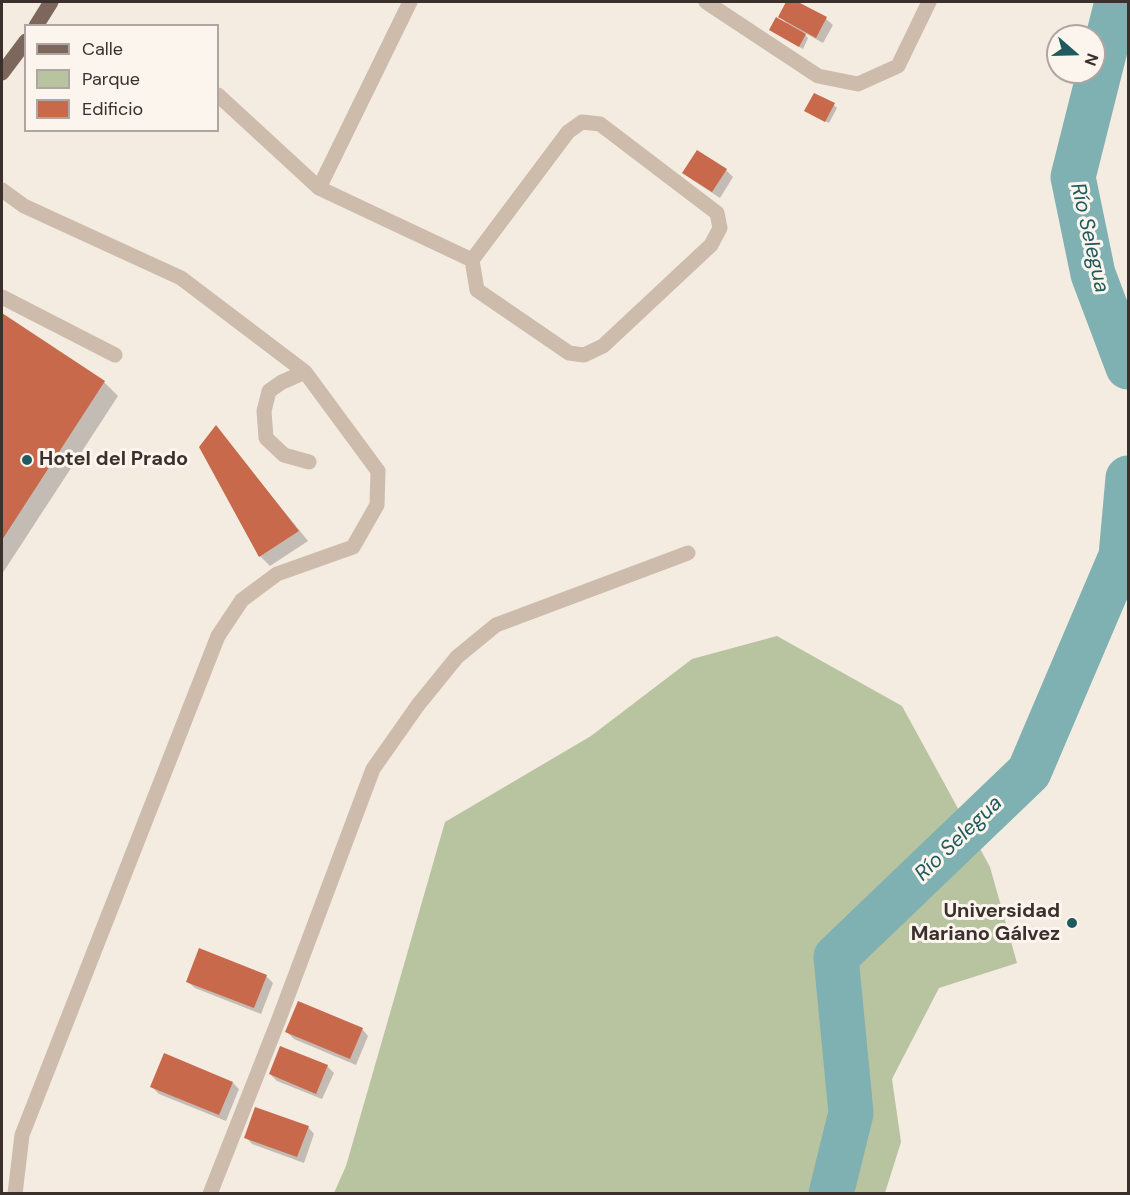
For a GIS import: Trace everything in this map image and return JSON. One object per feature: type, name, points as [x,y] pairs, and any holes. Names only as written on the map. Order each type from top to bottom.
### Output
[{"type":"main road","points":[[37,24],[51,2]]},
{"type":"main road","points":[[2,74],[24,44]]},
{"type":"street","points":[[319,189],[410,2]]},
{"type":"street","points":[[706,2],[818,76],[858,84],[898,66],[929,2]]},
{"type":"street","points":[[219,96],[319,189],[472,260]]},
{"type":"street","points":[[582,122],[600,124],[717,213],[720,228],[711,245],[603,346],[584,355],[568,353],[477,290],[472,260],[567,132],[582,122]]},
{"type":"street","points":[[2,190],[24,206],[181,278],[305,372],[378,471],[377,505],[353,547],[277,574],[242,600],[218,636],[22,1135],[15,1194]]},
{"type":"street","points":[[2,297],[115,355]]},
{"type":"street","points":[[305,372],[282,382],[269,391],[264,411],[266,438],[284,455],[309,462]]},
{"type":"street","points":[[210,1194],[373,769],[418,705],[458,657],[496,625],[688,553]]},
{"type":"green space","points":[[777,636],[902,706],[990,867],[1017,963],[939,988],[892,1079],[901,1142],[885,1193],[334,1193],[346,1166],[445,822],[591,736],[692,659]]},
{"type":"building","points":[[786,2],[798,2],[827,17],[816,38],[778,17]]},
{"type":"building","points":[[776,17],[806,34],[799,47],[769,30]]},
{"type":"building","points":[[814,93],[835,103],[825,122],[804,111]]},
{"type":"building","points":[[697,150],[727,169],[712,192],[682,173]]},
{"type":"building","name":"Hotel del Prado","points":[[2,313],[105,381],[2,540]]},
{"type":"building","points":[[216,425],[299,531],[259,557],[199,447]]},
{"type":"building","points":[[199,948],[267,975],[254,1008],[186,982]]},
{"type":"building","points":[[298,1001],[363,1028],[350,1059],[285,1032]]},
{"type":"building","points":[[280,1046],[328,1065],[316,1094],[269,1074]]},
{"type":"building","points":[[164,1053],[233,1082],[219,1115],[150,1087]]},
{"type":"building","points":[[255,1107],[309,1126],[297,1157],[244,1138]]},
{"type":"waterway","name":"Río Selegua","points":[[1117,2],[1073,177],[1093,274],[1128,367]]},
{"type":"waterway","name":"Río Selegua","points":[[831,1194],[851,1113],[836,957],[1029,772],[1121,556],[1128,478]]},
{"type":"place","name":"Hotel del Prado","points":[[27,460]]},
{"type":"place","name":"Universidad Mariano Gálvez","points":[[1072,923]]}]
